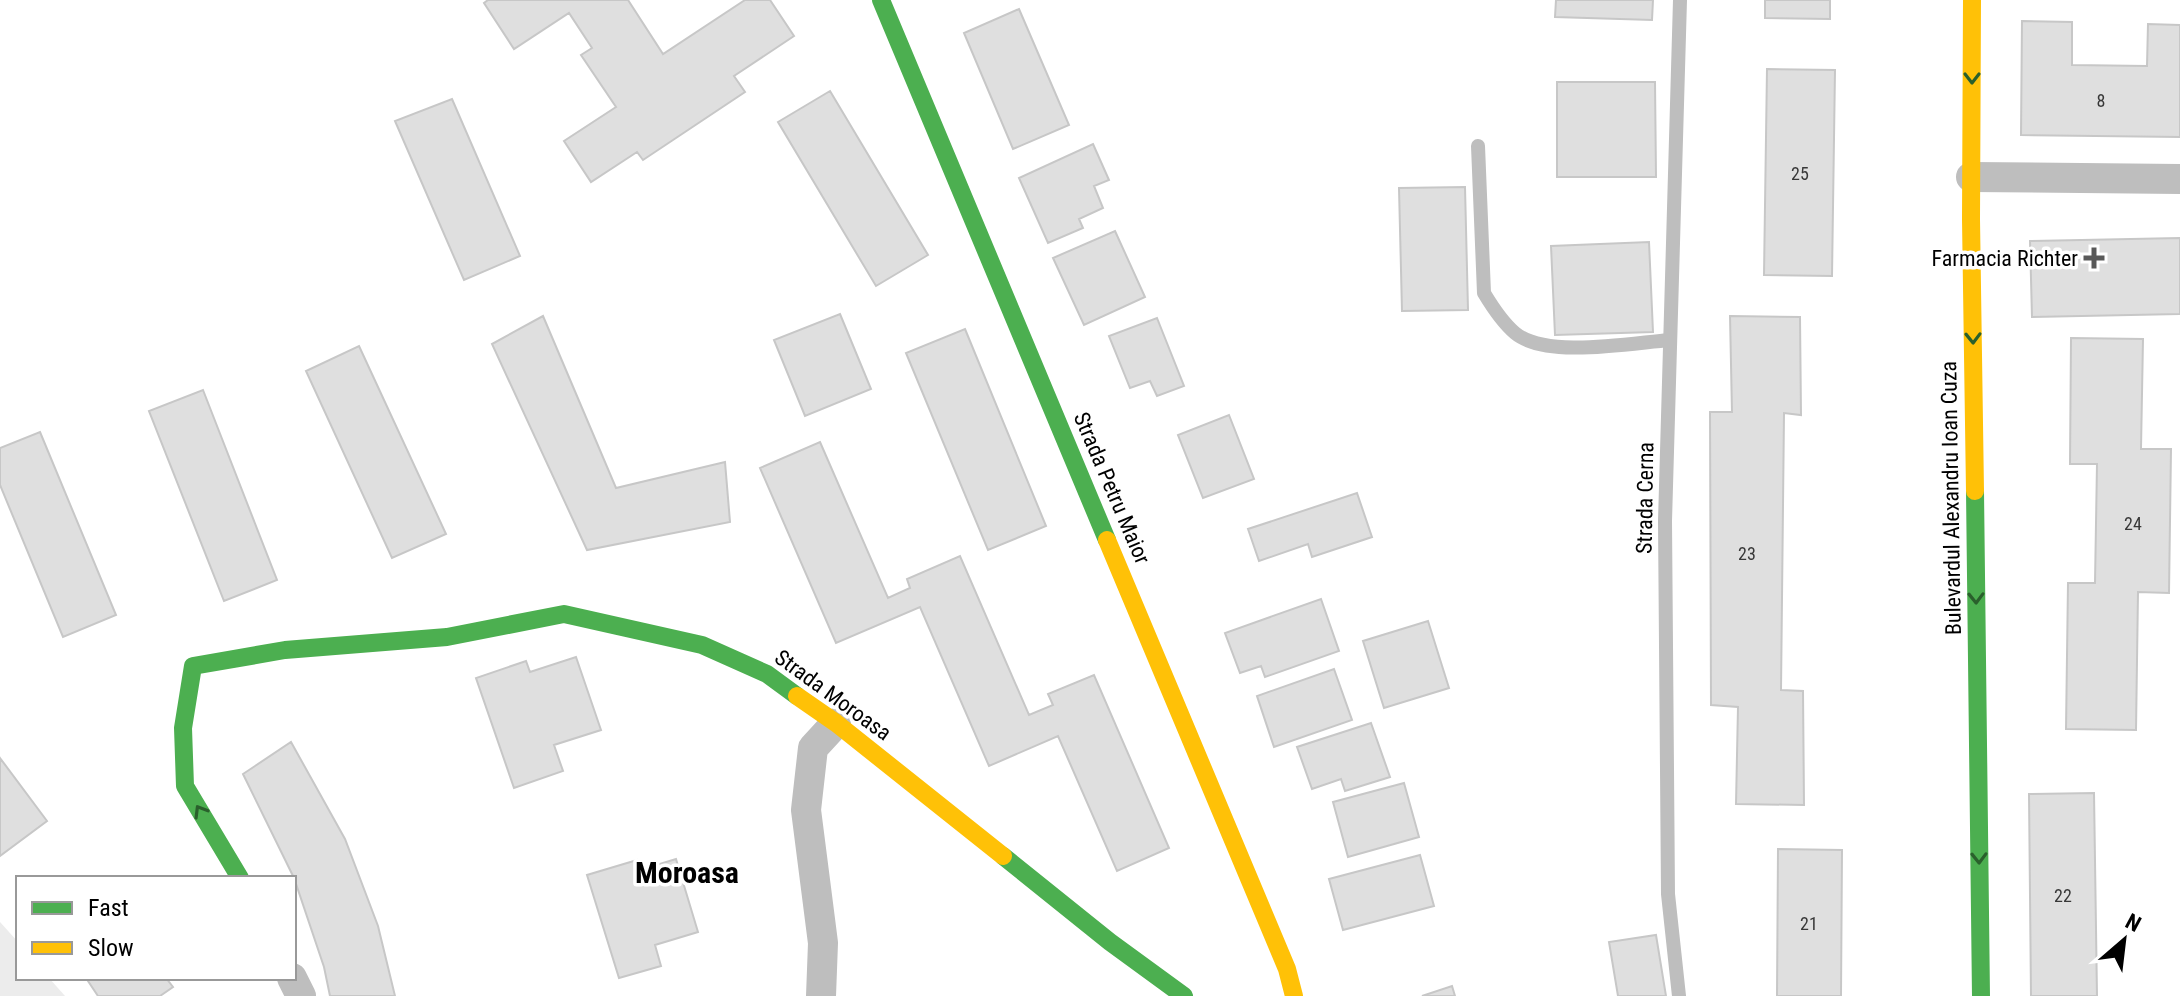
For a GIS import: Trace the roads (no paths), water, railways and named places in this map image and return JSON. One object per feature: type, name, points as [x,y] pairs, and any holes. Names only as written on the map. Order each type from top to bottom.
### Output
[{"type":"main road","name":"Strada Petru Maior","points":[[881,0],[1287,969],[1294,996]]},
{"type":"main road","name":"Bulevardul Alexandru Ioan Cuza","points":[[1972,0],[1971,177],[1981,996]]},
{"type":"main road","name":"Strada Moroasa","points":[[239,876],[185,786],[183,728],[193,666],[285,650],[447,637],[564,614],[702,645],[767,674],[836,723],[1110,942],[1184,996]]},
{"type":"street","points":[[1971,177],[2180,179]]},
{"type":"street","points":[[821,996],[823,943],[806,810],[813,748],[836,723]]},
{"type":"lane","name":"Strada Cerna","points":[[1679,996],[1668,894],[1665,521],[1680,0]]},
{"type":"lane","points":[[1478,146],[1484,293],[1495,312],[1517,335],[1562,348],[1670,340]]},
{"type":"place","name":"Farmacia Richter","points":[[2094,258]]},
{"type":"district","name":"Moroasa","points":[[687,872]]}]
